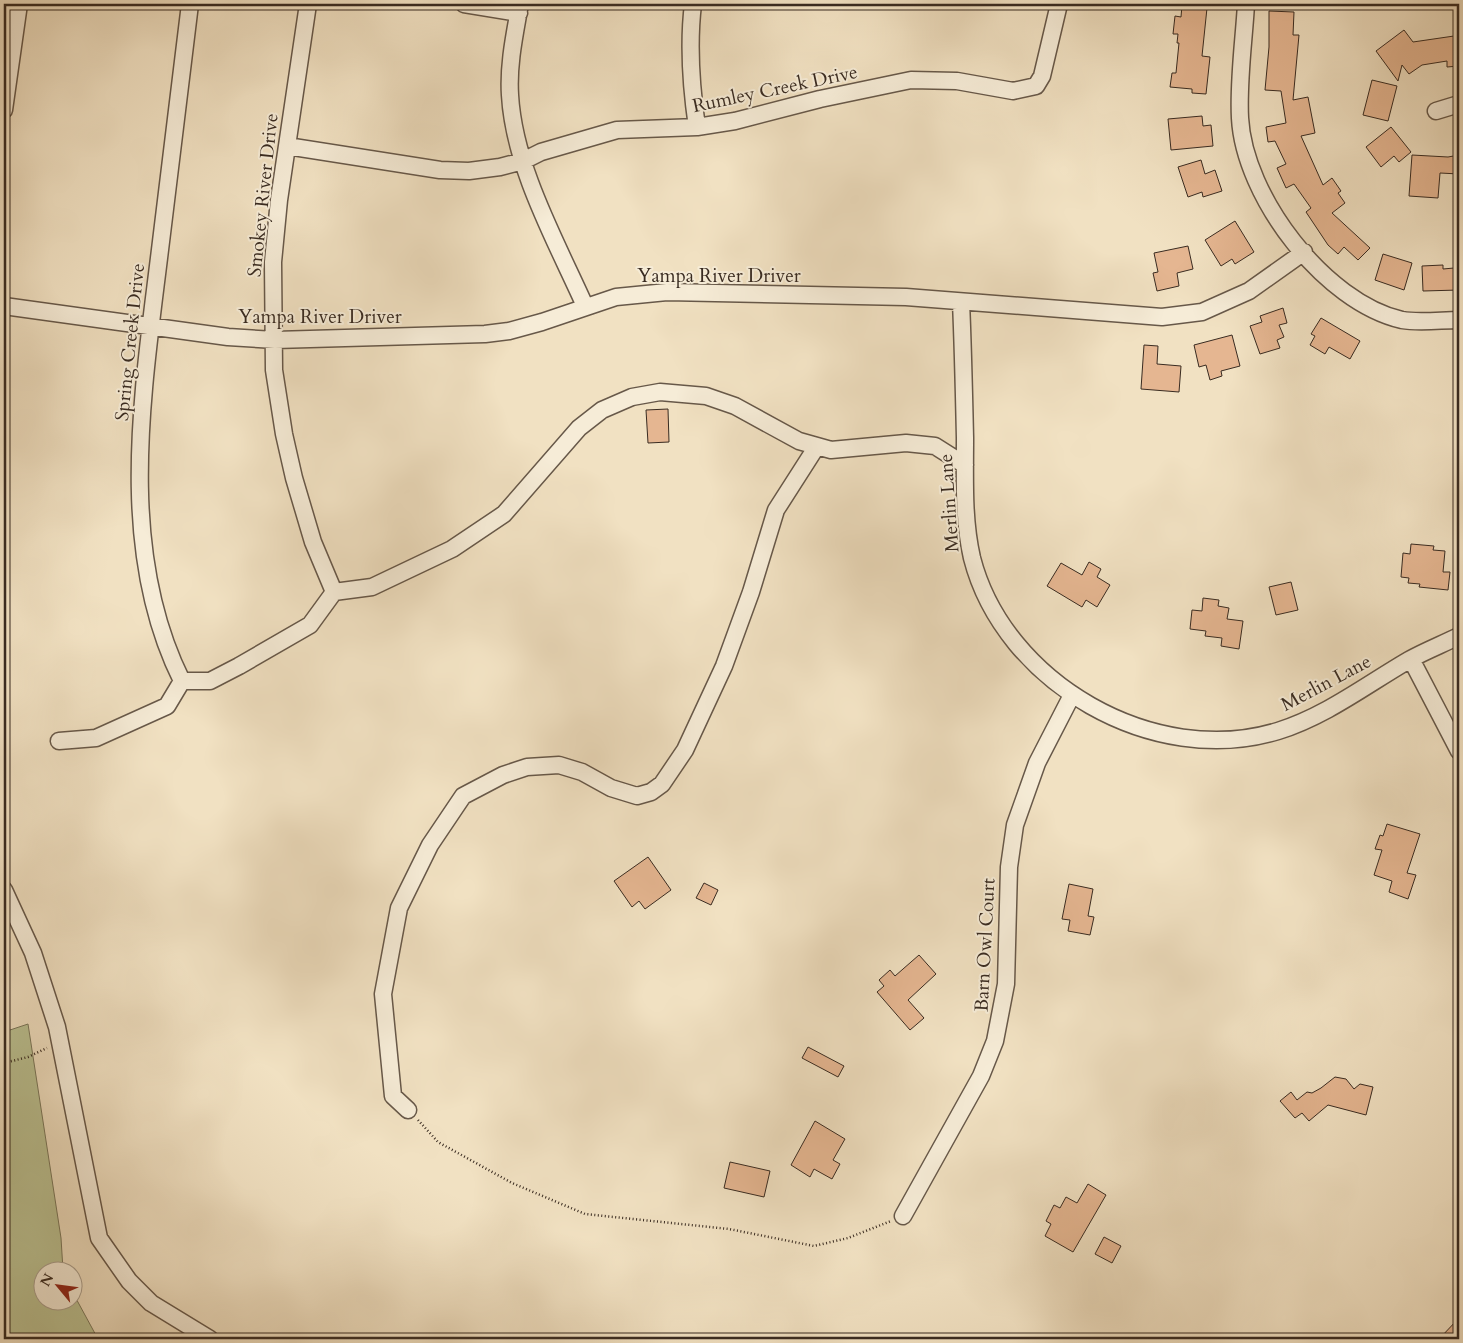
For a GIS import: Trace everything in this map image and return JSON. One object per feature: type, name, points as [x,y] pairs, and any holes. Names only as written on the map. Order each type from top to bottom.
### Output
[{"type":"street","points":[[4,110],[19,4]]},
{"type":"street","name":"Spring Creek Drive","points":[[182,681],[166,649],[154,602],[142,532],[139,439],[190,4]]},
{"type":"street","name":"Smokey River Drive","points":[[308,4],[287,146],[273,262],[274,370],[284,434],[294,478],[313,542],[334,592]]},
{"type":"street","points":[[464,4],[519,8],[512,52],[510,95],[523,161],[585,306]]},
{"type":"street","points":[[693,4],[690,26],[691,85],[697,127]]},
{"type":"street","name":"Rumley Creek Drive","points":[[287,146],[440,170],[469,171],[500,167],[523,161],[541,152],[617,130],[697,127],[735,121],[820,99],[911,80],[957,81],[1013,91],[1036,86],[1042,76],[1059,4]]},
{"type":"street","points":[[1246,4],[1240,118],[1246,151],[1260,192],[1282,228],[1337,288],[1364,306],[1403,320],[1459,320]]},
{"type":"street","points":[[1436,111],[1459,104]]},
{"type":"street","name":"Yampa River Driver","points":[[4,306],[228,337],[275,340],[485,334],[509,331],[542,322],[616,297],[667,292],[906,297],[1162,317],[1202,312],[1249,292],[1304,252]]},
{"type":"street","name":"Merlin Lane","points":[[961,302],[968,534],[973,560],[988,596],[1016,642],[1028,657],[1072,695],[1120,721],[1150,731],[1199,739],[1235,739],[1279,730],[1310,719],[1411,659],[1459,636]]},
{"type":"street","points":[[60,740],[96,738],[167,706],[182,681],[210,681],[310,625],[334,592],[372,587],[452,549],[504,514],[579,428],[602,410],[632,396],[660,392],[706,396],[735,406],[799,442],[831,450],[906,443],[935,446],[965,465]]},
{"type":"street","points":[[408,1110],[393,1096],[383,994],[399,908],[430,844],[464,796],[504,775],[527,767],[559,765],[567,767],[582,772],[611,788],[637,796],[651,792],[662,784],[685,750],[724,666],[751,592],[776,510],[817,446]]},
{"type":"street","points":[[1411,659],[1459,751]]},
{"type":"street","name":"Barn Owl Court","points":[[903,1216],[981,1076],[995,1041],[1006,984],[1009,867],[1015,825],[1037,763],[1072,695]]},
{"type":"street","points":[[4,890],[33,953],[60,1042],[100,1238],[129,1281],[151,1303],[184,1325],[210,1339]]},
{"type":"path","points":[[4,1064],[28,1057],[60,1042]]},
{"type":"path","points":[[408,1110],[438,1142],[512,1184],[585,1214],[729,1229],[814,1246],[848,1238],[903,1216]]},
{"type":"green space","points":[[28,1024],[61,1238],[62,1260],[32,1260],[32,1310],[82,1310],[98,1339],[4,1339],[4,1032]]},
{"type":"building","points":[[1182,5],[1207,8],[1202,56],[1210,57],[1206,94],[1192,93],[1192,89],[1170,87],[1172,73],[1176,73],[1179,43],[1177,43],[1178,34],[1173,34],[1175,16],[1181,17]]},
{"type":"building","points":[[1269,11],[1294,12],[1293,35],[1299,35],[1293,100],[1308,97],[1315,133],[1301,136],[1323,185],[1332,178],[1341,191],[1338,193],[1345,203],[1332,213],[1370,248],[1358,260],[1344,247],[1338,254],[1328,245],[1306,212],[1311,208],[1294,184],[1286,188],[1277,168],[1286,164],[1275,141],[1268,142],[1266,127],[1286,123],[1281,91],[1265,90],[1269,47]]},
{"type":"building","points":[[1404,30],[1413,42],[1454,36],[1456,47],[1459,46],[1459,66],[1447,67],[1447,61],[1422,65],[1409,74],[1402,65],[1398,81],[1376,51]]},
{"type":"building","points":[[1372,80],[1397,86],[1388,121],[1363,115]]},
{"type":"building","points":[[1202,116],[1203,126],[1211,125],[1213,146],[1171,150],[1168,119]]},
{"type":"building","points":[[1391,127],[1411,152],[1399,162],[1394,156],[1381,167],[1366,147]]},
{"type":"building","points":[[1412,155],[1448,157],[1459,155],[1459,174],[1440,173],[1438,198],[1409,196]]},
{"type":"building","points":[[1201,160],[1205,174],[1215,170],[1222,191],[1203,197],[1202,192],[1188,197],[1178,167]]},
{"type":"building","points":[[1235,221],[1254,252],[1235,264],[1232,259],[1221,266],[1205,240]]},
{"type":"building","points":[[1188,246],[1193,269],[1177,273],[1179,286],[1157,291],[1153,273],[1158,272],[1154,253]]},
{"type":"building","points":[[1383,254],[1412,263],[1404,290],[1375,280]]},
{"type":"building","points":[[1443,265],[1443,269],[1454,268],[1454,276],[1459,275],[1459,290],[1423,291],[1422,266]]},
{"type":"building","points":[[1283,308],[1287,323],[1279,325],[1284,337],[1277,340],[1280,348],[1260,354],[1250,326],[1262,322],[1260,316]]},
{"type":"building","points":[[1321,318],[1360,341],[1350,359],[1329,347],[1325,354],[1310,345],[1315,336],[1311,334]]},
{"type":"building","points":[[1232,335],[1240,366],[1221,371],[1222,376],[1210,380],[1206,365],[1199,367],[1194,345]]},
{"type":"building","points":[[1144,345],[1158,346],[1157,364],[1181,366],[1179,392],[1141,389]]},
{"type":"building","points":[[668,409],[669,442],[648,443],[646,410]]},
{"type":"building","points":[[1411,544],[1434,546],[1433,550],[1445,551],[1443,572],[1450,572],[1448,590],[1419,587],[1420,584],[1408,583],[1409,578],[1401,577],[1403,553],[1410,554]]},
{"type":"building","points":[[1089,562],[1101,569],[1097,577],[1110,585],[1097,607],[1086,600],[1082,607],[1047,586],[1061,563],[1082,575]]},
{"type":"building","points":[[1291,582],[1298,610],[1276,615],[1269,587]]},
{"type":"building","points":[[1203,598],[1219,600],[1218,606],[1229,608],[1227,619],[1243,621],[1239,649],[1221,646],[1222,638],[1205,636],[1206,631],[1190,629],[1192,610],[1202,611]]},
{"type":"building","points":[[1387,824],[1420,834],[1407,873],[1416,875],[1408,899],[1389,892],[1392,881],[1374,875],[1382,850],[1375,849],[1380,835],[1383,836]]},
{"type":"building","points":[[648,857],[671,890],[645,909],[639,901],[632,907],[614,881]]},
{"type":"building","points":[[704,883],[718,890],[711,905],[696,898]]},
{"type":"building","points":[[1069,884],[1093,889],[1088,916],[1094,917],[1090,935],[1068,931],[1070,920],[1062,919]]},
{"type":"building","points":[[919,955],[936,974],[908,1000],[924,1018],[910,1030],[877,992],[884,986],[879,980],[890,970],[895,976]]},
{"type":"building","points":[[808,1047],[844,1066],[838,1077],[802,1058]]},
{"type":"building","points":[[1335,1077],[1346,1079],[1354,1089],[1360,1084],[1373,1087],[1366,1115],[1328,1105],[1309,1121],[1302,1113],[1295,1118],[1280,1101],[1291,1092],[1297,1100],[1307,1092],[1312,1093],[1321,1088]]},
{"type":"building","points":[[815,1121],[845,1139],[833,1160],[840,1164],[832,1179],[814,1169],[810,1177],[791,1165]]},
{"type":"building","points":[[730,1162],[770,1171],[764,1197],[724,1188]]},
{"type":"building","points":[[1088,1184],[1106,1195],[1073,1252],[1045,1236],[1051,1224],[1046,1221],[1054,1205],[1060,1208],[1066,1197],[1077,1203]]},
{"type":"building","points":[[1104,1237],[1121,1246],[1112,1263],[1095,1254]]},
{"type":"building","points":[[1459,1318],[1459,1339],[1439,1339]]}]
